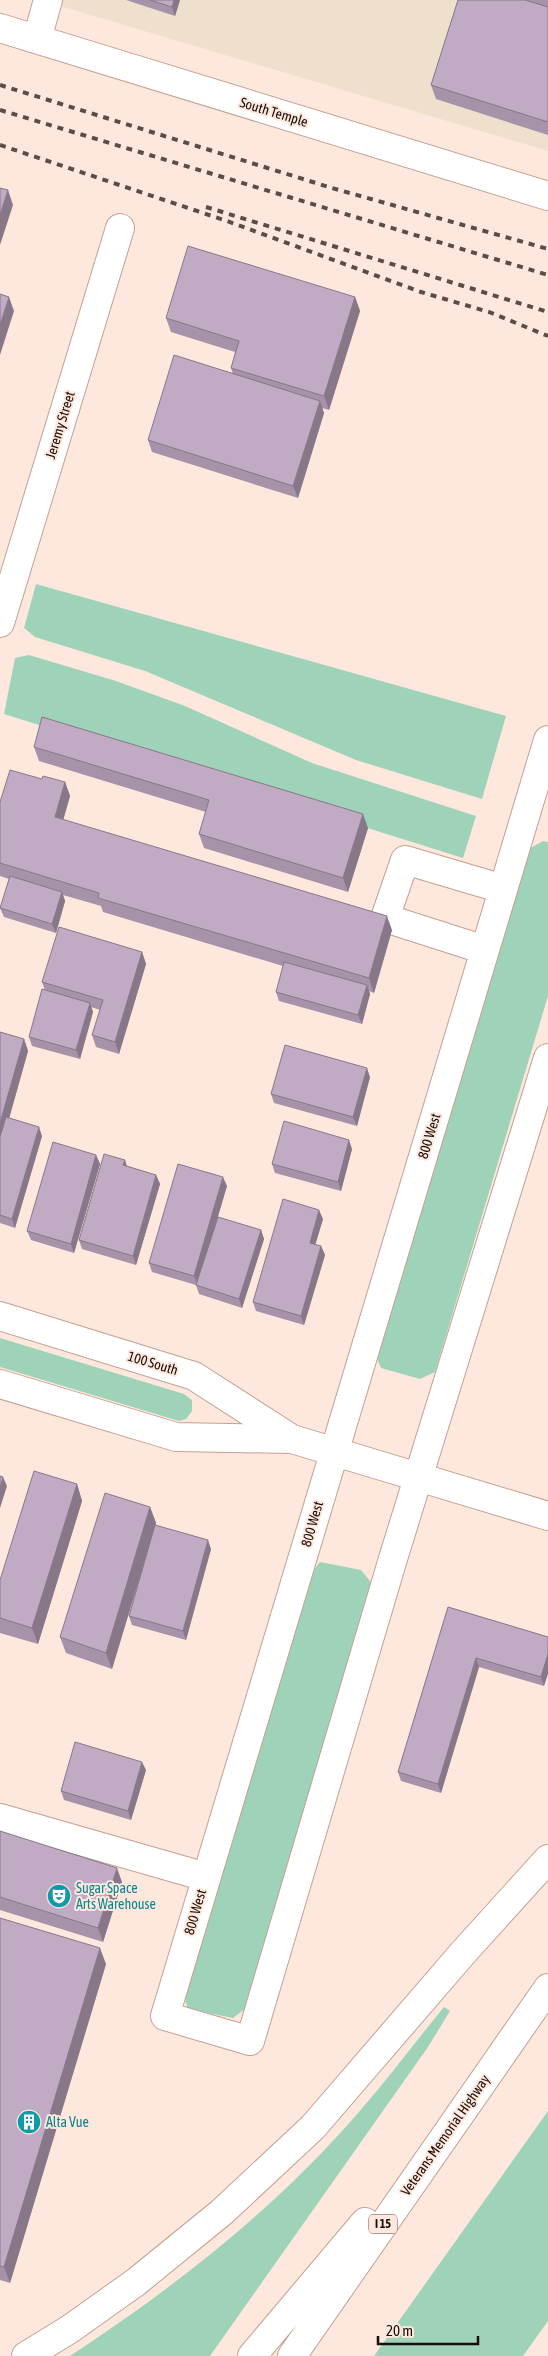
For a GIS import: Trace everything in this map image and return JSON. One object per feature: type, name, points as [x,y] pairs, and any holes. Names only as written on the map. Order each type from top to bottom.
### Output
[{"type":"main road","points":[[37,38],[48,0]]},
{"type":"main road","name":"South Temple","points":[[0,28],[548,196]]},
{"type":"main road","name":"Jeremy Street","points":[[0,623],[120,228]]},
{"type":"main road","name":"800 West","points":[[548,740],[544,768],[503,889],[165,2016],[250,2041],[389,1572],[420,1477],[548,1058]]},
{"type":"main road","points":[[485,950],[386,918],[404,860],[503,889]]},
{"type":"main road","name":"100 South","points":[[0,1316],[194,1376],[292,1439],[548,1516]]},
{"type":"main road","name":"100 South","points":[[0,1384],[176,1437],[292,1439]]},
{"type":"main road","points":[[0,1818],[206,1877]]},
{"type":"main road","points":[[26,2356],[70,2329],[136,2282],[222,2212],[313,2127],[462,1954],[548,1858]]},
{"type":"main road","name":"Veterans Memorial Highway","points":[[292,2356],[548,1988]]},
{"type":"main road","points":[[252,2356],[474,2093]]},
{"type":"shaded area","points":[[38,0],[548,0],[548,151],[77,11]]},
{"type":"green space","points":[[36,584],[506,716],[482,799],[356,760],[145,671],[35,637],[24,628]]},
{"type":"green space","points":[[29,655],[116,681],[185,706],[312,763],[476,816],[463,858],[4,714],[15,658]]},
{"type":"green space","points":[[543,841],[548,842],[548,996],[435,1372],[420,1379],[381,1368],[374,1352],[527,850]]},
{"type":"green space","points":[[0,1338],[184,1394],[192,1400],[192,1411],[186,1419],[179,1421],[0,1367]]},
{"type":"green space","points":[[320,1562],[361,1570],[374,1586],[245,2009],[233,2018],[188,2009],[182,1990],[310,1575]]},
{"type":"green space","points":[[444,2007],[450,2011],[428,2047],[210,2356],[70,2356],[185,2274],[222,2245],[293,2182],[358,2113]]},
{"type":"green space","points":[[548,2111],[548,2321],[523,2356],[374,2356]]},
{"type":"building","points":[[150,0],[174,0],[172,7]]},
{"type":"building","points":[[458,0],[525,0],[548,7],[548,122],[431,85]]},
{"type":"building","points":[[0,188],[8,190],[0,215]]},
{"type":"building","points":[[188,246],[355,297],[324,396],[231,368],[239,341],[166,318]]},
{"type":"building","points":[[0,294],[9,297],[0,325]]},
{"type":"building","points":[[174,355],[320,401],[293,486],[148,440]]},
{"type":"building","points":[[42,717],[363,814],[343,878],[199,834],[209,800],[34,747]]},
{"type":"building","points":[[10,770],[42,779],[43,776],[65,782],[55,817],[387,916],[369,978],[98,898],[99,893],[0,863],[0,802]]},
{"type":"building","points":[[10,876],[62,892],[52,924],[0,908]]},
{"type":"building","points":[[59,927],[142,952],[115,1042],[92,1035],[103,1000],[42,982]]},
{"type":"building","points":[[284,962],[367,985],[358,1015],[276,992]]},
{"type":"building","points":[[42,989],[90,1003],[76,1050],[29,1037]]},
{"type":"building","points":[[0,1032],[24,1039],[0,1123]]},
{"type":"building","points":[[285,1045],[367,1068],[353,1117],[271,1094]]},
{"type":"building","points":[[6,1117],[39,1127],[12,1219],[0,1215],[0,1137]]},
{"type":"building","points":[[284,1121],[349,1140],[338,1182],[272,1164]]},
{"type":"building","points":[[53,1142],[96,1155],[71,1244],[27,1231]]},
{"type":"building","points":[[104,1154],[125,1160],[123,1165],[156,1175],[133,1256],[79,1240]]},
{"type":"building","points":[[178,1164],[223,1177],[194,1276],[149,1263]]},
{"type":"building","points":[[283,1199],[319,1210],[310,1243],[321,1246],[301,1316],[253,1302]]},
{"type":"building","points":[[218,1217],[261,1230],[239,1299],[196,1285]]},
{"type":"building","points":[[34,1471],[77,1484],[32,1628],[0,1618],[0,1580]]},
{"type":"building","points":[[0,1476],[3,1477],[0,1488]]},
{"type":"building","points":[[105,1493],[150,1507],[106,1653],[60,1637]]},
{"type":"building","points":[[155,1525],[208,1540],[183,1631],[129,1616]]},
{"type":"building","points":[[448,1607],[548,1637],[548,1654],[541,1677],[476,1658],[438,1784],[398,1772]]},
{"type":"building","points":[[75,1742],[142,1762],[128,1811],[61,1791]]},
{"type":"building","name":"Sugar Space Arts Warehouse","points":[[0,1831],[117,1868],[98,1928],[0,1897]]},
{"type":"building","name":"Alta Vue","points":[[0,1918],[100,1948],[4,2267],[0,2266]]},
{"type":"railway","points":[[0,85],[332,188],[548,249]]},
{"type":"railway","points":[[0,110],[548,275]]},
{"type":"railway","points":[[0,145],[227,221],[421,292],[489,312],[548,336]]},
{"type":"railway","points":[[206,207],[548,312]]},
{"type":"place","name":"Sugar Space Arts Warehouse","points":[[59,1896]]},
{"type":"place","name":"Alta Vue","points":[[29,2122]]}]
